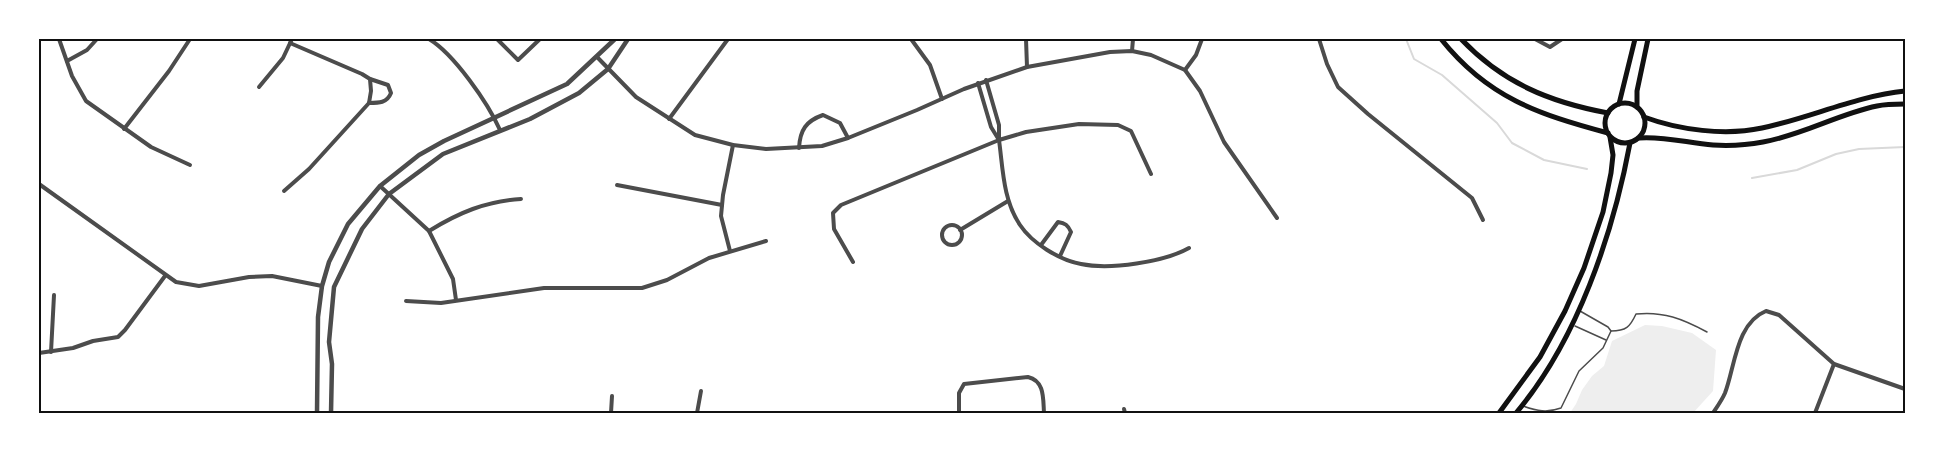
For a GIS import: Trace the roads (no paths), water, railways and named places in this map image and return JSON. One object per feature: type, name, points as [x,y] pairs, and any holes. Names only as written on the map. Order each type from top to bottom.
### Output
[{"type":"main road","points":[[1441,39],[1472,72],[1504,95],[1538,112],[1609,135],[1619,143],[1630,143],[1639,138],[1653,137],[1712,145],[1762,142],[1788,136],[1843,115],[1879,105],[1905,104]]},
{"type":"main road","points":[[1461,39],[1477,56],[1498,72],[1533,92],[1570,105],[1608,113]]},
{"type":"main road","points":[[1499,413],[1540,357],[1565,311],[1584,268],[1603,212],[1611,173],[1613,155],[1605,126],[1608,113],[1619,104],[1635,39]]},
{"type":"main road","points":[[1637,107],[1637,91],[1648,39]]},
{"type":"main road","points":[[1644,117],[1657,122],[1698,129],[1761,128],[1875,95],[1905,92]]},
{"type":"main road","points":[[1619,104],[1631,104],[1637,107],[1644,117],[1645,128],[1639,138]]},
{"type":"main road","points":[[1516,413],[1556,354],[1579,310],[1595,272],[1617,200],[1630,143]]},
{"type":"street","points":[[59,39],[72,76],[86,101],[151,147],[190,165]]},
{"type":"street","points":[[67,61],[87,50],[97,39]]},
{"type":"street","points":[[124,129],[169,71],[190,39]]},
{"type":"street","points":[[429,39],[436,43],[466,75],[495,118],[500,130]]},
{"type":"street","points":[[497,39],[518,60],[540,39]]},
{"type":"street","points":[[317,413],[318,327],[322,286],[328,262],[348,224],[380,186],[419,155],[444,141],[567,84],[615,39]]},
{"type":"street","points":[[331,413],[332,364],[329,342],[334,287],[362,229],[389,194],[443,154],[530,119],[579,93],[608,69],[628,39]]},
{"type":"street","points":[[669,119],[728,39]]},
{"type":"street","points":[[911,39],[930,65],[942,99]]},
{"type":"street","points":[[1026,39],[1027,67]]},
{"type":"street","points":[[1132,51],[1133,39]]},
{"type":"street","points":[[1185,70],[1196,55],[1203,39]]},
{"type":"street","points":[[1319,39],[1338,87],[1472,198],[1483,220]]},
{"type":"street","points":[[1535,39],[1551,47],[1562,39]]},
{"type":"street","points":[[259,87],[283,58],[291,41],[370,79],[384,82],[390,87],[391,93],[387,100],[369,103]]},
{"type":"street","points":[[598,57],[636,97],[695,135],[733,145],[766,149],[822,146],[848,138],[978,83],[1027,67],[1110,52],[1132,51],[1151,55],[1185,70],[1200,91],[1224,142],[1277,218]]},
{"type":"street","points":[[284,191],[309,169],[369,103],[370,79]]},
{"type":"street","points":[[986,80],[999,124],[999,140],[1008,201],[1020,225],[1041,245],[1082,265],[1100,266],[1162,259],[1189,248]]},
{"type":"street","points":[[978,83],[991,127],[999,140]]},
{"type":"street","points":[[799,148],[800,135],[805,125],[813,118],[823,115],[840,123],[848,138]]},
{"type":"street","points":[[853,262],[834,229],[833,213],[841,205],[999,140],[1026,132],[1079,124],[1119,125],[1131,131],[1151,174]]},
{"type":"street","points":[[730,251],[722,216],[722,205],[733,145]]},
{"type":"street","points":[[39,184],[176,282],[199,286],[249,277],[272,276],[334,287]]},
{"type":"street","points":[[616,185],[722,205]]},
{"type":"street","points":[[380,186],[429,231],[453,279],[456,300]]},
{"type":"street","points":[[429,231],[464,211],[502,200],[521,199]]},
{"type":"street","points":[[960,230],[1008,201]]},
{"type":"street","points":[[1041,245],[1058,222],[1064,223],[1069,226],[1071,232],[1060,256]]},
{"type":"street","points":[[948,226],[955,226],[960,230],[961,238],[957,243],[948,244],[944,240],[942,233],[948,226]]},
{"type":"street","points":[[406,301],[441,303],[544,288],[642,288],[667,280],[709,258],[766,241]]},
{"type":"street","points":[[39,353],[117,337],[126,330],[165,276]]},
{"type":"street","points":[[51,352],[54,295]]},
{"type":"street","points":[[1713,413],[1725,393],[1733,358],[1742,338],[1757,315],[1766,311],[1779,315],[1834,364],[1905,389]]},
{"type":"street","points":[[1815,413],[1834,364]]},
{"type":"street","points":[[959,413],[959,393],[964,384],[1028,378],[1035,379],[1040,384],[1044,413]]},
{"type":"street","points":[[697,413],[701,391]]},
{"type":"street","points":[[611,413],[612,396]]},
{"type":"lane","points":[[1579,310],[1611,331],[1622,331],[1630,326],[1636,314],[1651,312],[1667,314],[1707,332]]},
{"type":"lane","points":[[1571,324],[1606,340]]},
{"type":"lane","points":[[1522,406],[1539,411],[1561,408],[1578,371],[1603,348],[1611,331]]},
{"type":"waterway","points":[[1406,39],[1414,59],[1442,75],[1497,123],[1512,143],[1544,160],[1587,169]]},
{"type":"waterway","points":[[1752,178],[1797,170],[1836,154],[1859,149],[1905,147]]}]
